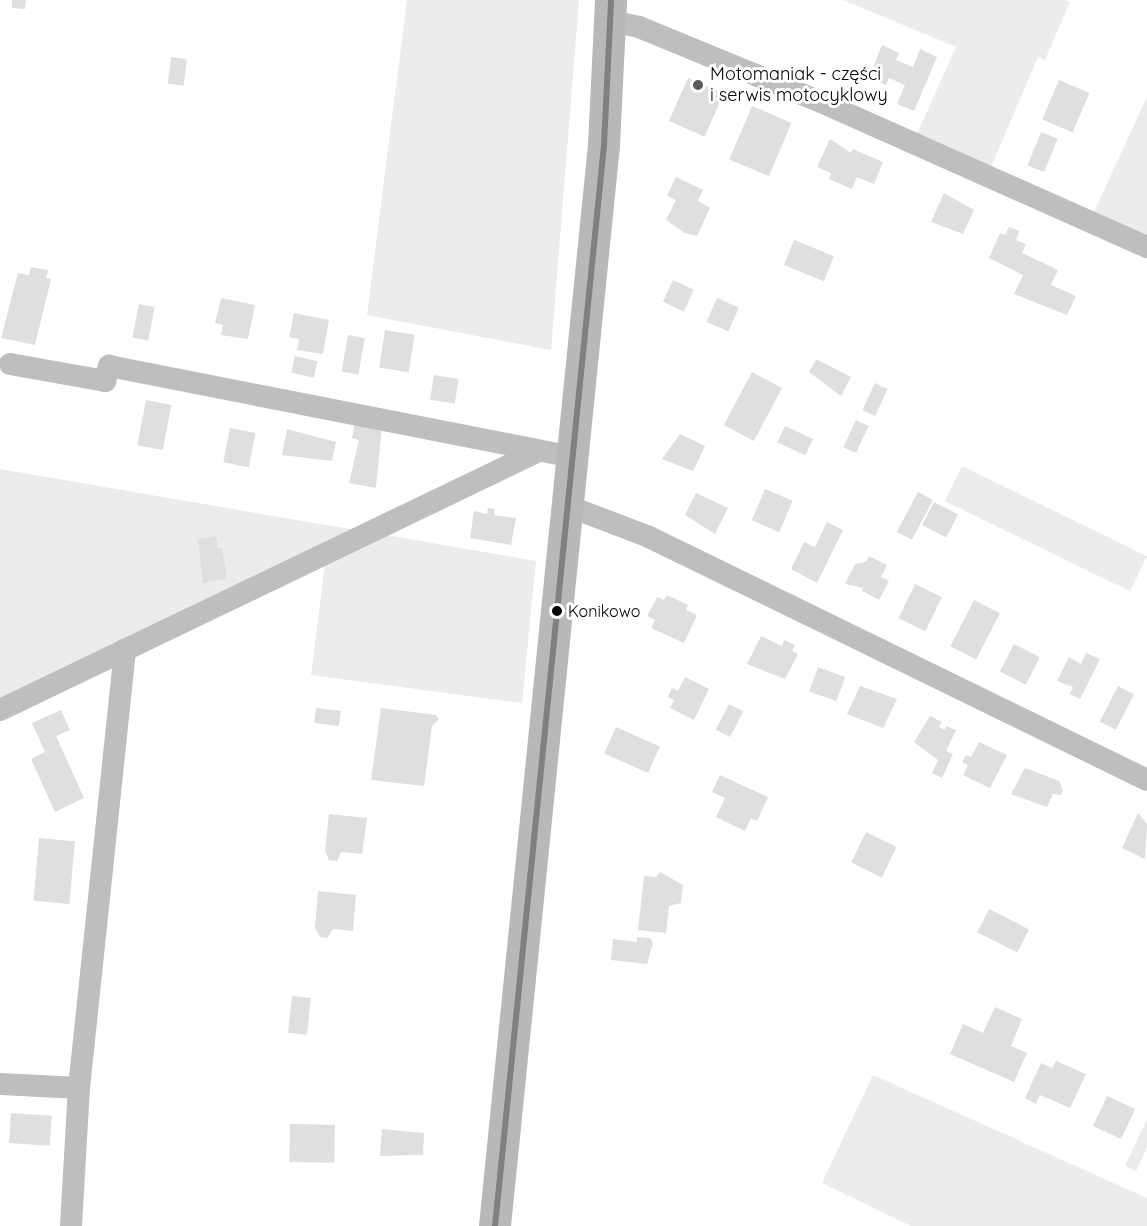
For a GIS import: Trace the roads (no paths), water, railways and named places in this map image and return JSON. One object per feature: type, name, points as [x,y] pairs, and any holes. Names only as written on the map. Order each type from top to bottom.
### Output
[{"type":"main road","points":[[495,1226],[604,145],[611,11]]},
{"type":"street","points":[[611,11],[639,27],[821,102],[1147,247]]},
{"type":"street","points":[[10,364],[105,381],[109,366],[573,457]]},
{"type":"street","points":[[0,710],[539,451]]},
{"type":"street","points":[[568,506],[647,536],[1147,780]]},
{"type":"street","points":[[71,1226],[79,1088],[124,649]]},
{"type":"street","points":[[0,1084],[79,1088]]},
{"type":"place","name":"Motomaniak - części i serwis motocyklowy","points":[[698,85]]},
{"type":"place","name":"Konikowo","points":[[557,611]]}]
